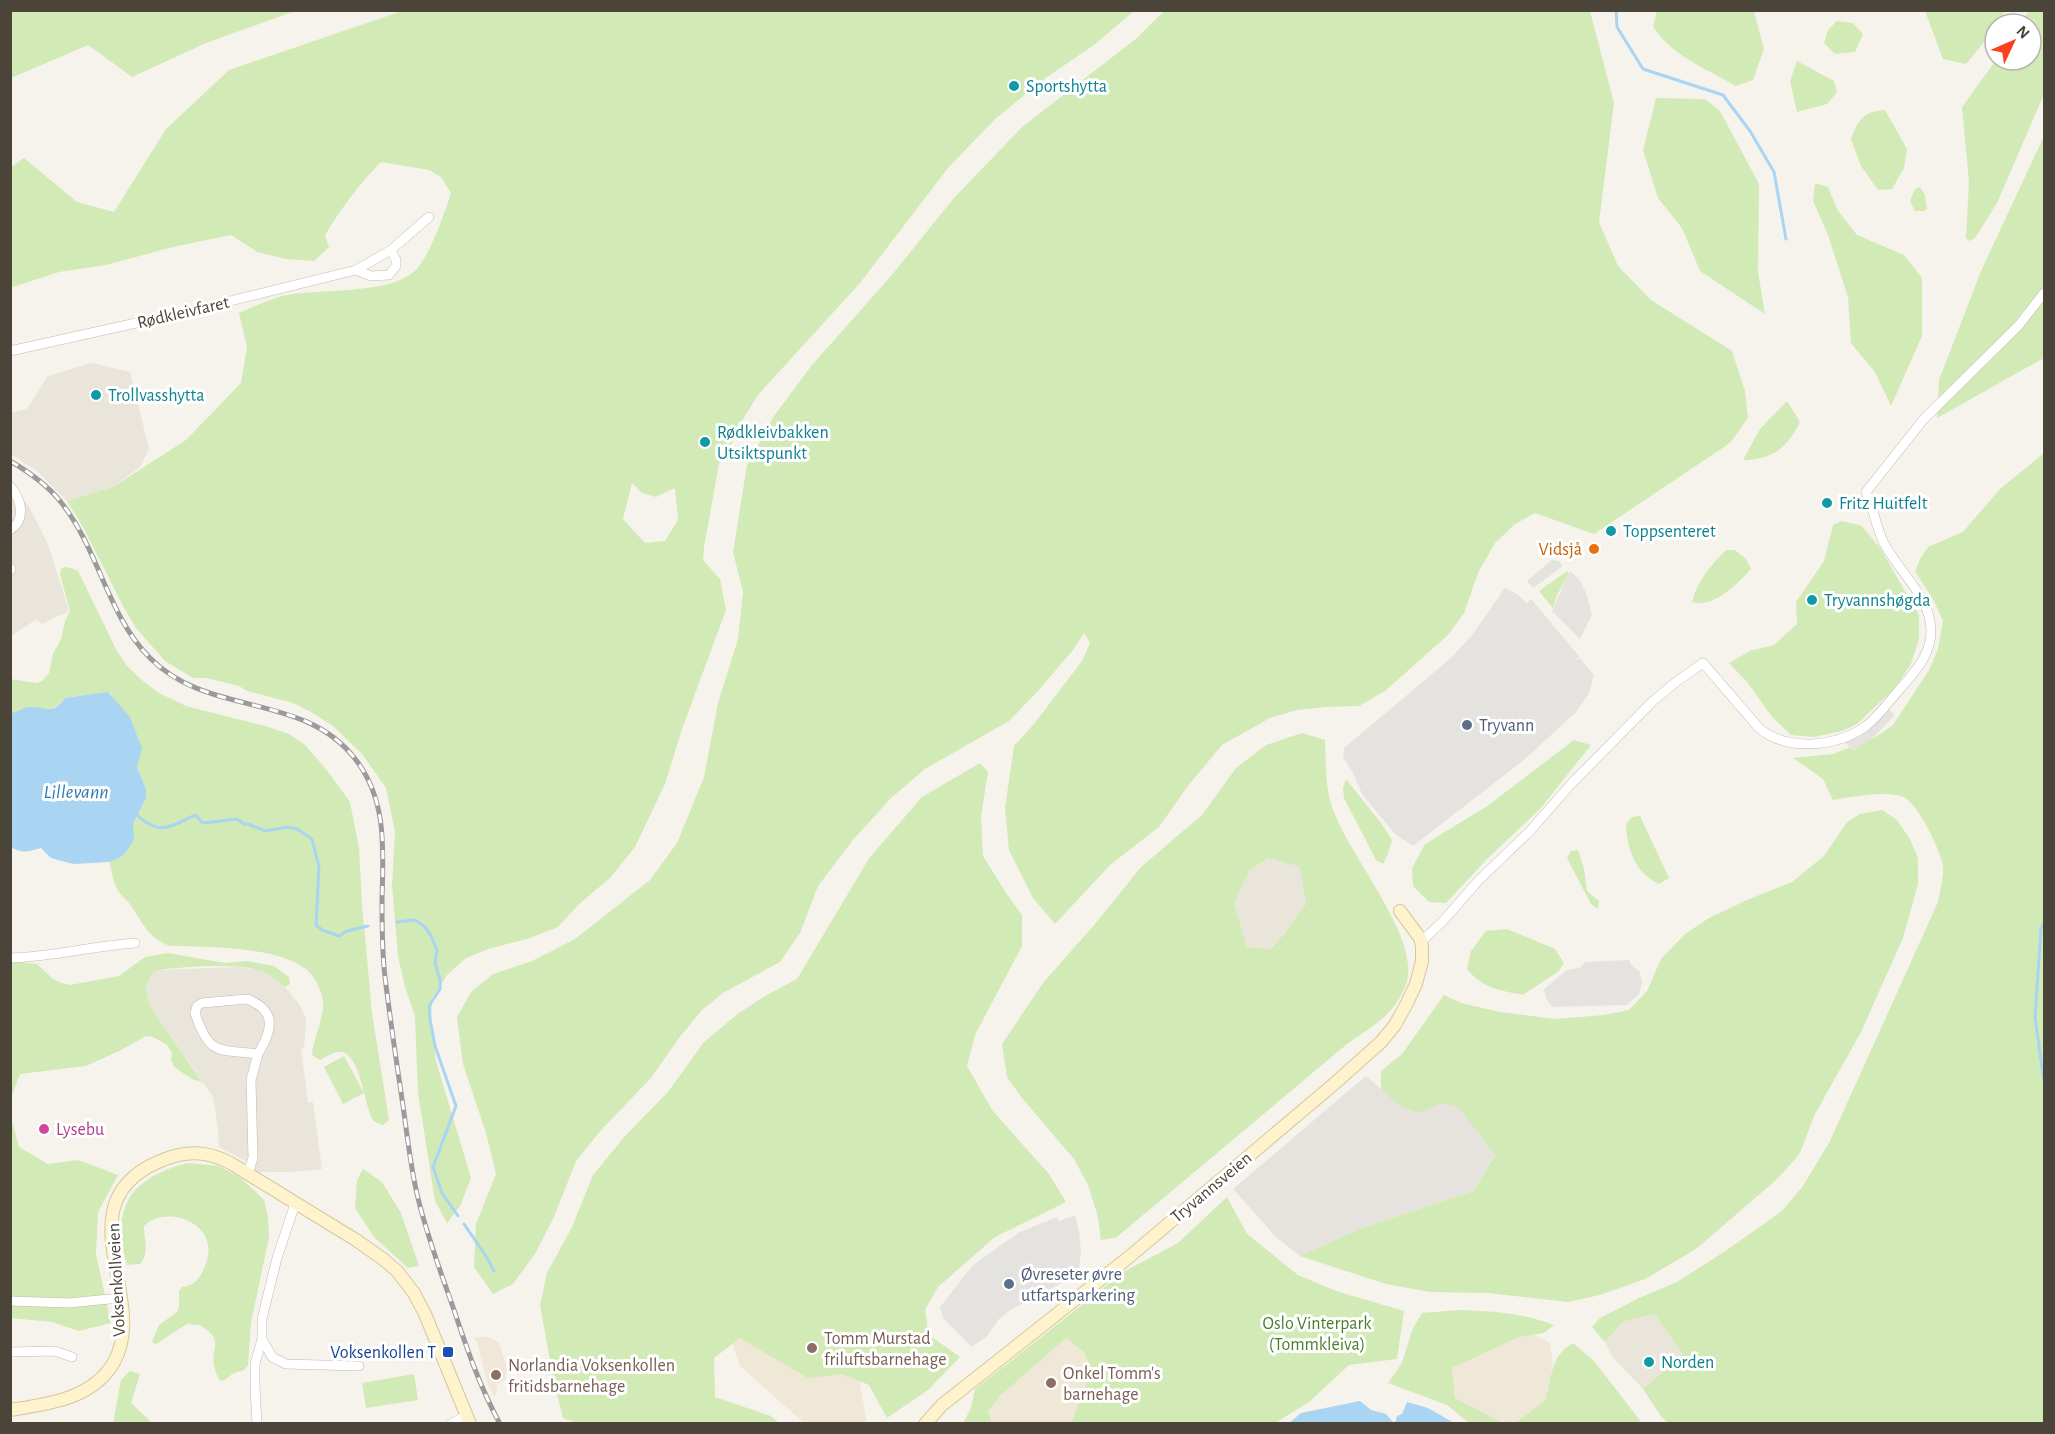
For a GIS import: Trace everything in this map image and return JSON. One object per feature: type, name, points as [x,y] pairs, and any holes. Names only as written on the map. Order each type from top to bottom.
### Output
[{"type":"street","name":"Rødkleivfaret","points":[[10,351],[182,313],[356,270],[391,250],[429,217]]},
{"type":"street","name":"Rødkleivfaret","points":[[356,270],[371,276],[389,275],[396,266],[391,250]]},
{"type":"street","points":[[1400,911],[1421,942],[1653,701],[1703,663],[1760,728],[1774,738],[1801,744],[1821,743],[1857,731],[1875,718],[1922,662],[1929,648],[1931,629],[1920,596],[1884,543],[1866,492],[1923,420],[2019,324],[2044,294]]},
{"type":"street","points":[[10,486],[19,499],[21,513],[17,525],[10,530]]},
{"type":"street","name":"Tryvannsveien","points":[[925,1424],[942,1404],[1080,1297],[1374,1049],[1395,1025],[1412,994],[1422,961],[1421,942]]},
{"type":"street","points":[[10,958],[135,943]]},
{"type":"street","points":[[248,1173],[253,1158],[250,1080],[269,1030],[270,1018],[264,1009],[247,999],[202,1003],[197,1006],[195,1013],[208,1043],[216,1048],[258,1054]]},
{"type":"street","name":"Voksenkollveien","points":[[11,1408],[68,1398],[85,1390],[101,1378],[114,1362],[119,1350],[122,1327],[113,1249],[112,1216],[117,1197],[132,1178],[145,1168],[180,1154],[194,1152],[214,1155],[248,1173],[391,1265],[404,1280],[425,1314],[469,1419]]},
{"type":"street","points":[[257,1424],[255,1364],[262,1339],[264,1308],[277,1258],[295,1204]]},
{"type":"street","points":[[10,1301],[69,1303],[120,1298]]},
{"type":"street","points":[[262,1339],[272,1357],[286,1364],[358,1366]]},
{"type":"street","points":[[10,1352],[56,1351],[72,1358]]},
{"type":"street","points":[[451,1424],[469,1419]]},
{"type":"shaded area","points":[[92,363],[130,372],[149,449],[140,467],[113,487],[67,501],[37,471],[11,454],[10,413],[27,409],[48,376]]},
{"type":"shaded area","points":[[10,491],[27,503],[48,544],[69,611],[42,624],[37,619],[11,636]]},
{"type":"shaded area","points":[[1552,560],[1559,561],[1563,566],[1533,588],[1527,581]]},
{"type":"shaded area","points":[[1570,571],[1579,579],[1587,595],[1592,615],[1580,639],[1552,611]]},
{"type":"shaded area","name":"Tryvann","points":[[1505,588],[1517,594],[1527,603],[1531,599],[1579,656],[1575,661],[1580,658],[1594,675],[1589,693],[1576,712],[1524,760],[1413,846],[1395,834],[1362,794],[1343,757],[1344,748],[1451,658],[1472,635]]},
{"type":"shaded area","points":[[1889,709],[1895,715],[1874,737],[1853,751],[1844,741],[1866,732]]},
{"type":"shaded area","points":[[1270,858],[1300,867],[1306,904],[1284,934],[1269,949],[1247,947],[1234,904],[1249,871]]},
{"type":"shaded area","points":[[1629,960],[1632,966],[1640,972],[1642,983],[1639,994],[1627,1005],[1552,1007],[1546,998],[1544,989],[1567,970],[1580,968],[1585,962]]},
{"type":"shaded area","points":[[237,967],[256,969],[270,975],[285,987],[299,1004],[306,1019],[304,1048],[301,1049],[308,1102],[313,1102],[322,1169],[258,1172],[244,1160],[219,1147],[213,1097],[149,1004],[146,987],[152,973],[159,970]]},
{"type":"shaded area","points":[[1366,1076],[1397,1103],[1443,1103],[1459,1108],[1495,1154],[1473,1191],[1362,1228],[1300,1256],[1276,1237],[1233,1189]]},
{"type":"shaded area","name":"Øvreseter øvre utfartsparkering","points":[[1075,1215],[1081,1252],[1079,1271],[1051,1289],[1012,1309],[999,1319],[987,1336],[972,1347],[943,1318],[940,1307],[972,1266],[1020,1232],[1057,1217],[1059,1221]]},
{"type":"shaded area","points":[[1654,1314],[1683,1354],[1643,1389],[1613,1358],[1605,1342],[1623,1322]]},
{"type":"shaded area","points":[[1534,1334],[1550,1343],[1553,1364],[1546,1400],[1515,1423],[1503,1423],[1455,1398],[1452,1368],[1519,1337]]},
{"type":"shaded area","points":[[851,1335],[867,1423],[804,1423],[740,1366],[730,1337]]},
{"type":"shaded area","points":[[488,1337],[499,1342],[508,1372],[505,1374],[506,1379],[497,1385],[496,1395],[493,1395],[488,1385],[474,1338]]},
{"type":"shaded area","name":"Onkel Tomm's barnehage","points":[[1066,1338],[1084,1352],[1092,1370],[1071,1423],[992,1423],[988,1412],[1000,1396]]},
{"type":"green space","points":[[11,10],[295,11],[206,43],[132,77],[88,45],[11,78]]},
{"type":"green space","points":[[405,10],[1134,11],[1094,45],[1047,77],[995,119],[948,168],[860,283],[758,395],[738,427],[720,429],[733,441],[719,464],[703,560],[720,579],[726,610],[682,729],[665,784],[635,847],[610,878],[578,905],[558,927],[466,958],[447,975],[432,998],[431,1024],[436,1061],[471,1178],[460,1206],[447,1223],[435,1201],[418,1093],[415,1016],[398,956],[392,885],[395,832],[386,788],[362,754],[333,726],[311,712],[293,703],[247,691],[239,686],[206,678],[193,678],[165,661],[136,628],[67,501],[113,487],[186,440],[241,383],[247,347],[239,313],[282,296],[367,288],[398,281],[411,274],[430,249],[451,193],[441,177],[429,170],[381,162],[337,216],[325,235],[329,247],[314,261],[286,259],[257,252],[231,235],[173,247],[106,265],[59,272],[10,288],[11,167],[24,158],[77,202],[114,212],[166,129],[229,70]],"holes":[[[632,483],[642,493],[656,497],[675,488],[678,520],[665,541],[645,543],[623,519]]]},
{"type":"green space","points":[[1925,10],[2005,11],[1983,12],[1983,43],[1966,64],[1943,59]]},
{"type":"green space","points":[[1164,11],[1590,11],[1614,103],[1599,222],[1618,266],[1651,300],[1732,351],[1745,391],[1748,418],[1730,443],[1594,534],[1535,513],[1515,524],[1495,543],[1478,573],[1464,613],[1448,635],[1385,691],[1359,706],[1297,710],[1270,718],[1222,745],[1187,787],[1159,827],[1110,865],[1055,924],[1033,898],[1009,850],[1005,808],[1014,746],[1034,724],[1082,661],[1090,643],[1084,633],[1073,650],[1009,721],[925,769],[891,798],[853,840],[818,886],[800,933],[780,962],[723,993],[702,1010],[651,1078],[602,1129],[576,1161],[554,1217],[535,1254],[513,1284],[493,1294],[474,1267],[476,1224],[496,1174],[486,1133],[463,1064],[457,1017],[471,992],[493,974],[532,961],[575,939],[650,880],[677,843],[704,777],[718,703],[738,639],[743,592],[733,552],[747,465],[774,416],[812,365],[891,276],[954,198],[1022,127],[1137,38]]},
{"type":"green space","points":[[1657,11],[1754,11],[1764,49],[1753,80],[1736,86],[1679,53],[1660,36],[1653,26]]},
{"type":"green space","points":[[2044,11],[2044,94],[1997,203],[1975,238],[1969,241],[1966,238],[1969,182],[1962,107],[1987,72],[2043,72],[2043,12],[2028,12]]},
{"type":"green space","points":[[1837,21],[1853,23],[1863,34],[1855,52],[1835,54],[1824,43],[1828,30]]},
{"type":"green space","points":[[1797,61],[1834,81],[1837,92],[1827,104],[1797,112],[1790,81]]},
{"type":"green space","points":[[1656,98],[1705,99],[1720,111],[1759,184],[1758,272],[1765,314],[1700,271],[1682,228],[1658,198],[1643,150]]},
{"type":"green space","points":[[1885,110],[1907,149],[1904,168],[1892,189],[1878,190],[1861,166],[1851,139],[1863,118],[1872,112]]},
{"type":"green space","points":[[2044,136],[2044,358],[1937,418],[1939,380],[1981,271]]},
{"type":"green space","points":[[1815,183],[1828,187],[1838,211],[1857,235],[1904,255],[1922,278],[1922,336],[1891,406],[1875,372],[1851,343],[1848,297],[1828,235],[1813,201]]},
{"type":"green space","points":[[1920,187],[1925,195],[1927,209],[1915,211],[1910,201],[1915,189]]},
{"type":"green space","points":[[1787,401],[1800,422],[1784,446],[1771,455],[1743,460],[1760,429]]},
{"type":"green space","points":[[2044,453],[2044,1423],[1668,1423],[1643,1389],[1683,1354],[1654,1314],[1623,1322],[1605,1342],[1592,1327],[1600,1318],[1677,1282],[1724,1252],[1782,1211],[1803,1186],[1830,1141],[1938,902],[1941,888],[1943,865],[1941,858],[1927,826],[1907,799],[1884,794],[1833,800],[1823,779],[1793,758],[1833,754],[1874,738],[1893,725],[1929,670],[1938,649],[1943,621],[1934,601],[1915,571],[1920,559],[1928,547],[1963,532],[2000,489]]},
{"type":"green space","points":[[1842,521],[1862,526],[1880,548],[1919,615],[1919,639],[1911,664],[1896,687],[1857,724],[1842,731],[1814,737],[1791,735],[1773,718],[1747,682],[1729,663],[1750,651],[1774,645],[1797,624],[1796,602],[1824,561],[1833,525]]},
{"type":"green space","points":[[1726,550],[1735,550],[1746,559],[1751,569],[1732,588],[1717,598],[1701,603],[1692,602],[1705,574]]},
{"type":"green space","points":[[65,567],[78,571],[116,649],[127,666],[143,681],[159,693],[186,706],[289,734],[304,744],[350,802],[359,848],[372,1013],[389,1120],[383,1125],[374,1121],[357,1069],[345,1053],[333,1053],[320,1060],[312,1055],[323,1001],[317,984],[306,969],[293,961],[260,952],[170,946],[150,933],[118,891],[109,862],[126,852],[133,824],[146,798],[146,789],[137,767],[139,740],[130,717],[110,693],[65,698],[53,708],[29,708],[11,713],[10,679],[36,683],[42,681],[49,673],[53,654],[61,639],[70,611],[60,574],[61,569]]},
{"type":"green space","points":[[1567,571],[1569,574],[1557,595],[1553,608],[1539,591]]},
{"type":"green space","points":[[1302,733],[1325,740],[1326,778],[1330,800],[1350,844],[1394,920],[1404,945],[1408,968],[1405,987],[1394,1006],[1373,1026],[1347,1044],[1117,1237],[1101,1240],[1098,1217],[1088,1185],[1074,1159],[1007,1077],[1002,1044],[1043,983],[1141,867],[1202,815],[1236,768],[1266,745]],"holes":[[[1269,858],[1300,867],[1306,904],[1270,949],[1247,947],[1234,904],[1249,871]]]},
{"type":"green space","points":[[1574,740],[1591,745],[1540,809],[1488,858],[1446,903],[1429,902],[1413,886],[1412,868],[1425,844],[1486,807]]},
{"type":"green space","points":[[980,763],[988,772],[981,816],[983,856],[1022,915],[1022,946],[975,1035],[967,1066],[992,1110],[1049,1174],[1066,1202],[995,1237],[938,1287],[925,1310],[929,1335],[960,1357],[928,1390],[887,1418],[869,1385],[842,1374],[808,1378],[740,1338],[714,1358],[715,1397],[771,1416],[779,1423],[579,1424],[563,1418],[554,1383],[540,1305],[547,1273],[572,1227],[593,1175],[626,1135],[668,1092],[704,1042],[739,1013],[797,979],[870,857],[922,797]]},
{"type":"green space","points":[[1346,779],[1392,840],[1383,864],[1376,860],[1344,798],[1343,788]]},
{"type":"green space","points":[[1882,810],[1897,820],[1910,839],[1918,858],[1918,884],[1903,938],[1861,1032],[1815,1114],[1799,1155],[1776,1180],[1696,1249],[1645,1279],[1600,1295],[1568,1302],[1487,1293],[1430,1292],[1386,1284],[1300,1256],[1362,1228],[1473,1191],[1495,1155],[1459,1108],[1443,1103],[1418,1113],[1397,1104],[1381,1089],[1381,1071],[1402,1054],[1444,995],[1461,1003],[1500,1012],[1555,1019],[1604,1015],[1629,1010],[1647,991],[1661,959],[1685,934],[1709,918],[1792,882],[1824,856],[1847,822],[1860,814]]},
{"type":"green space","points":[[1640,816],[1669,878],[1659,884],[1638,867],[1628,842],[1626,824],[1632,817]]},
{"type":"green space","points":[[1578,850],[1587,891],[1599,901],[1598,909],[1591,904],[1567,858],[1571,851]]},
{"type":"green space","points":[[1507,929],[1555,949],[1564,963],[1559,971],[1523,995],[1486,985],[1467,969],[1471,951],[1486,931]]},
{"type":"green space","points":[[168,953],[225,963],[247,961],[274,966],[289,977],[290,984],[285,987],[266,973],[248,968],[209,966],[159,970],[152,973],[146,987],[149,1004],[202,1082],[192,1079],[174,1067],[171,1060],[172,1053],[167,1045],[153,1037],[146,1036],[86,1066],[20,1074],[11,1098],[11,961],[37,964],[53,979],[70,985],[119,976],[145,957]]},
{"type":"green space","points":[[344,1056],[364,1093],[343,1104],[324,1067]]},
{"type":"green space","points":[[10,1113],[19,1147],[48,1164],[78,1160],[118,1175],[98,1212],[96,1254],[111,1323],[79,1331],[52,1322],[11,1318]]},
{"type":"green space","points":[[187,1163],[219,1166],[242,1179],[264,1200],[268,1217],[269,1237],[251,1323],[248,1365],[244,1370],[234,1373],[223,1381],[219,1380],[214,1366],[215,1340],[200,1325],[187,1324],[156,1344],[152,1342],[159,1325],[177,1312],[179,1291],[199,1278],[203,1271],[208,1251],[205,1235],[190,1222],[181,1218],[161,1217],[144,1226],[146,1251],[140,1264],[127,1265],[122,1245],[121,1227],[124,1211],[130,1198],[152,1177]]},
{"type":"green space","points":[[363,1169],[382,1182],[401,1213],[419,1266],[408,1268],[374,1237],[355,1208],[357,1180]]},
{"type":"green space","name":"Oslo Vinterpark (Tommkleiva)","points":[[1227,1197],[1247,1234],[1298,1275],[1336,1291],[1404,1311],[1397,1359],[1349,1365],[1309,1402],[1275,1423],[1071,1423],[1092,1370],[1084,1352],[1066,1338],[1000,1396],[988,1412],[992,1423],[963,1423],[971,1408],[975,1389],[1125,1271],[1178,1243]]},
{"type":"green space","points":[[1459,1310],[1507,1313],[1554,1325],[1544,1333],[1519,1337],[1452,1368],[1455,1398],[1503,1423],[1469,1423],[1447,1405],[1388,1383],[1402,1363],[1412,1330],[1422,1313]]},
{"type":"green space","points":[[1573,1343],[1594,1361],[1642,1423],[1515,1423],[1546,1400],[1556,1361],[1560,1354]]},
{"type":"green space","points":[[130,1371],[140,1374],[131,1403],[152,1423],[113,1423],[121,1380]]},
{"type":"green space","points":[[414,1374],[418,1400],[366,1408],[362,1383]]},
{"type":"water","name":"Lillevann","points":[[108,692],[130,717],[142,748],[137,767],[146,789],[146,798],[133,824],[134,840],[126,852],[109,862],[73,864],[51,858],[41,848],[25,852],[14,849],[10,846],[11,713],[27,707],[49,709],[56,707],[65,698]]},
{"type":"water","points":[[1360,1401],[1371,1410],[1386,1414],[1393,1422],[1396,1421],[1397,1416],[1402,1414],[1407,1402],[1428,1408],[1454,1423],[1289,1423],[1301,1413]]},
{"type":"waterway","points":[[1616,10],[1617,27],[1643,69],[1723,95],[1750,131],[1774,172],[1786,239]]},
{"type":"waterway","points":[[137,815],[145,822],[159,828],[172,826],[195,815],[203,823],[237,819],[244,824],[265,831],[288,827],[297,829],[312,839],[319,867],[316,925],[322,930],[339,936],[347,931],[368,926]]},
{"type":"waterway","points":[[397,922],[415,920],[424,926],[437,950],[435,963],[440,989],[429,1006],[430,1019],[435,1046],[456,1106],[433,1167],[442,1193],[458,1216]]},
{"type":"waterway","points":[[2044,923],[2041,929],[2035,1017],[2044,1082]]},
{"type":"waterway","points":[[464,1224],[494,1271]]},
{"type":"railway","points":[[10,461],[37,479],[60,501],[84,540],[123,622],[135,641],[150,658],[174,677],[200,690],[284,713],[310,723],[335,738],[356,760],[366,776],[379,810],[383,846],[384,968],[415,1186],[430,1240],[464,1339],[480,1382],[500,1424]]},
{"type":"place","name":"Sportshytta","points":[[1014,86]]},
{"type":"place","name":"Trollvasshytta","points":[[96,395]]},
{"type":"place","name":"Rødkleivbakken Utsiktspunkt","points":[[705,442]]},
{"type":"place","name":"Fritz Huitfelt","points":[[1827,503]]},
{"type":"place","name":"Toppsenteret","points":[[1611,531]]},
{"type":"place","name":"Vidsjå","points":[[1594,549]]},
{"type":"place","name":"Tryvannshøgda","points":[[1812,600]]},
{"type":"place","name":"Tryvann","points":[[1467,725]]},
{"type":"place","name":"Lysebu","points":[[44,1129]]},
{"type":"place","name":"Øvreseter øvre utfartsparkering","points":[[1009,1284]]},
{"type":"place","name":"Tomm Murstad friluftsbarnehage","points":[[812,1348]]},
{"type":"place","name":"Voksenkollen T","points":[[448,1352]]},
{"type":"place","name":"Norden","points":[[1649,1362]]},
{"type":"place","name":"Norlandia Voksenkollen fritidsbarnehage","points":[[496,1375]]},
{"type":"place","name":"Onkel Tomm's barnehage","points":[[1051,1383]]}]
